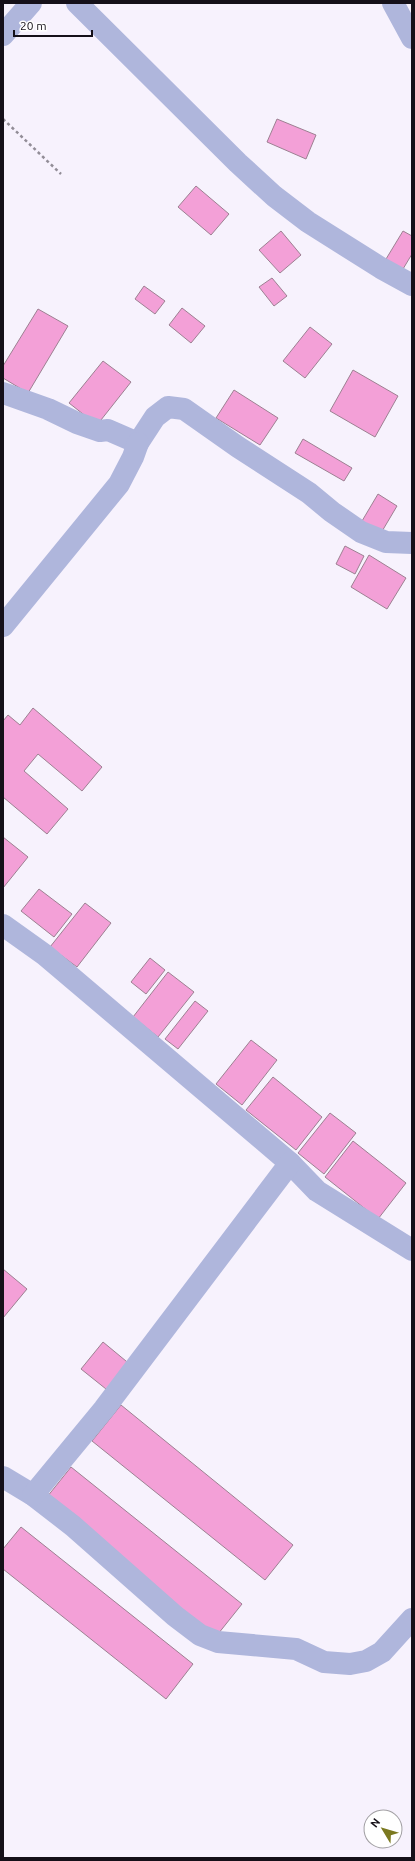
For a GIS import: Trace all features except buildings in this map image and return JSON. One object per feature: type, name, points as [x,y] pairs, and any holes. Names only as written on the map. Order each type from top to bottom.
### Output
[{"type":"street","points":[[3,36],[31,3]]},
{"type":"street","points":[[77,3],[238,163],[274,196],[308,222],[381,268],[412,285]]},
{"type":"street","points":[[393,3],[412,38]]},
{"type":"street","points":[[3,393],[48,409],[77,423],[100,431],[108,430],[138,443]]},
{"type":"street","points":[[3,626],[119,484],[134,458],[138,443],[155,418],[168,408],[184,409],[238,447],[309,493],[332,512],[361,532],[386,542],[412,543]]},
{"type":"street","points":[[3,925],[45,955],[290,1163],[317,1191],[412,1250]]},
{"type":"street","points":[[33,1495],[104,1409],[290,1163]]},
{"type":"street","points":[[3,1477],[33,1495],[73,1526],[175,1616],[200,1635],[218,1642],[296,1649],[324,1662],[350,1664],[366,1661],[382,1652],[412,1619]]},
{"type":"path","points":[[3,119],[61,174]]}]
